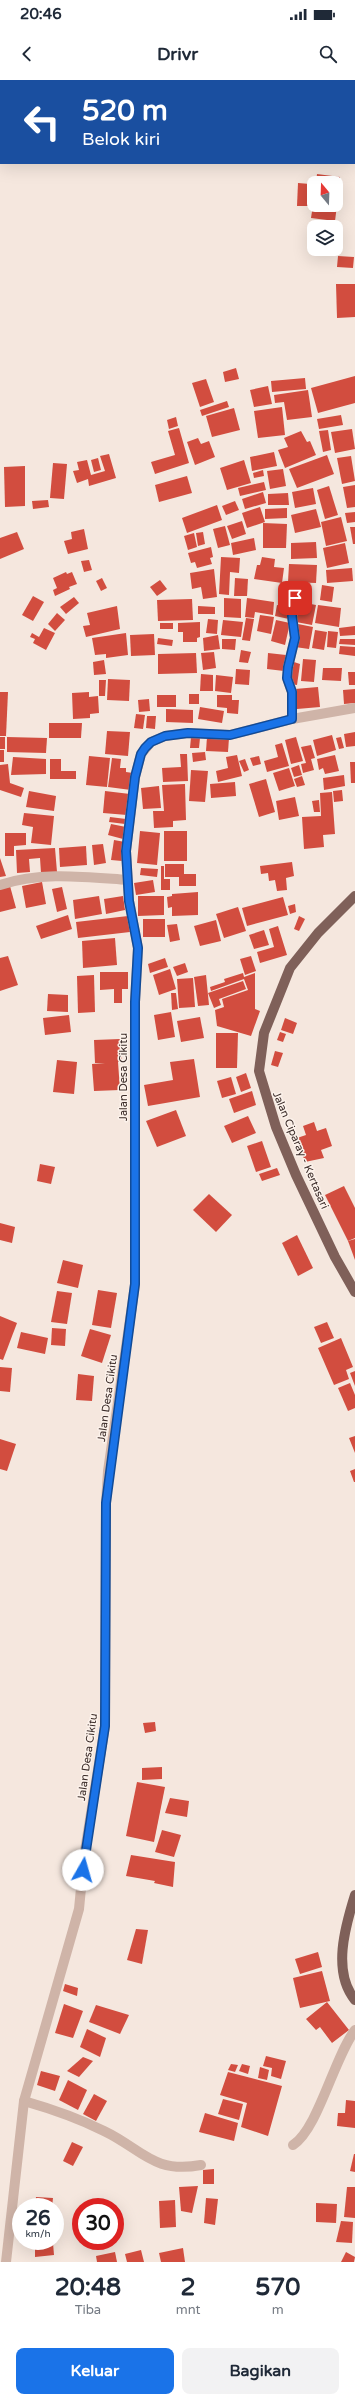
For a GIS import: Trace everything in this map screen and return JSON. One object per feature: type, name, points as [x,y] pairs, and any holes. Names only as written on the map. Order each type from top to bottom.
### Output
[{"type":"main road","name":"Jalan Ciparay - Kertasari","points":[[355,896],[318,933],[290,968],[264,1033],[259,1072],[271,1114],[291,1161],[335,1257],[355,1292]]},
{"type":"main road","points":[[355,1894],[346,1935],[342,1965],[344,1982],[355,2000]]},
{"type":"street","points":[[292,719],[292,692],[287,678],[295,638],[292,616],[295,598]]},
{"type":"street","name":"Jalan Desa Cikitu","points":[[6,2262],[24,2101],[79,1909],[84,1857],[105,1726],[106,1503],[135,1284],[135,1002],[138,948],[127,880],[126,851],[128,824],[135,777],[141,754],[145,748],[151,742],[165,736],[188,733],[230,735],[292,719],[355,708]]},
{"type":"street","points":[[0,885],[23,880],[68,876],[127,880]]},
{"type":"street","points":[[293,2146],[302,2139],[310,2126],[346,2042],[355,2030]]},
{"type":"street","points":[[24,2101],[70,2114],[108,2133],[148,2159],[170,2168],[201,2165]]},
{"type":"building","points":[[317,174],[332,176],[317,176]]},
{"type":"building","points":[[298,183],[307,184],[307,206],[297,206]]},
{"type":"building","points":[[312,212],[336,212],[335,220],[311,218]]},
{"type":"building","points":[[338,256],[354,257],[353,268],[337,267]]},
{"type":"building","points":[[336,284],[355,284],[355,317],[337,318]]},
{"type":"building","points":[[236,368],[239,379],[225,382],[223,372]]},
{"type":"building","points":[[355,376],[355,403],[318,413],[311,388]]},
{"type":"building","points":[[305,378],[306,389],[272,392],[271,381]]},
{"type":"building","points":[[206,379],[214,402],[200,407],[192,383]]},
{"type":"building","points":[[268,386],[272,404],[254,407],[250,390]]},
{"type":"building","points":[[308,390],[312,417],[287,420],[284,402],[275,403],[274,395]]},
{"type":"building","points":[[227,401],[229,407],[202,416],[200,410]]},
{"type":"building","points":[[282,407],[285,435],[258,438],[254,411]]},
{"type":"building","points":[[234,408],[240,430],[212,437],[206,416]]},
{"type":"building","points":[[341,415],[343,425],[319,429],[317,419]]},
{"type":"building","points":[[176,417],[178,426],[169,429],[167,420]]},
{"type":"building","points":[[179,428],[189,463],[155,474],[151,462],[175,455],[168,431]]},
{"type":"building","points":[[352,429],[355,449],[335,453],[331,432]]},
{"type":"building","points":[[328,430],[331,450],[323,452],[319,431]]},
{"type":"building","points":[[301,431],[307,442],[310,441],[316,455],[285,468],[278,450],[288,447],[284,438]]},
{"type":"building","points":[[198,438],[201,444],[209,441],[215,457],[195,465],[187,442]]},
{"type":"building","points":[[274,452],[277,466],[252,471],[250,457]]},
{"type":"building","points":[[109,454],[116,478],[89,486],[88,479],[77,483],[73,471],[79,470],[77,462],[87,460],[91,475],[105,471],[100,456]]},
{"type":"building","points":[[327,455],[334,474],[297,488],[289,469]]},
{"type":"building","points":[[351,456],[355,481],[342,484],[337,458]]},
{"type":"building","points":[[98,458],[101,470],[94,472],[91,460]]},
{"type":"building","points":[[244,460],[251,483],[227,490],[220,468]]},
{"type":"building","points":[[53,463],[67,464],[64,499],[50,498]]},
{"type":"building","points":[[25,466],[25,506],[5,507],[4,467]]},
{"type":"building","points":[[283,469],[286,486],[270,489],[267,471]]},
{"type":"building","points":[[263,470],[264,476],[254,478],[253,473]]},
{"type":"building","points":[[187,476],[192,493],[159,502],[155,485]]},
{"type":"building","points":[[264,482],[266,490],[240,496],[238,488]]},
{"type":"building","points":[[355,485],[355,507],[347,508],[343,487]]},
{"type":"building","points":[[329,486],[338,515],[325,519],[317,490]]},
{"type":"building","points":[[313,488],[316,504],[295,508],[292,492]]},
{"type":"building","points":[[263,492],[266,503],[245,509],[242,499]]},
{"type":"building","points":[[288,493],[289,505],[268,505],[268,494]]},
{"type":"building","points":[[48,500],[49,507],[33,509],[32,501]]},
{"type":"building","points":[[235,501],[239,510],[226,515],[222,506]]},
{"type":"building","points":[[217,505],[222,520],[187,533],[182,518]]},
{"type":"building","points":[[260,507],[265,522],[247,528],[242,513]]},
{"type":"building","points":[[287,508],[287,518],[265,519],[265,509]]},
{"type":"building","points":[[316,509],[321,527],[295,533],[291,515]]},
{"type":"building","points":[[355,512],[355,522],[347,523],[345,513]]},
{"type":"building","points":[[341,517],[347,541],[326,546],[321,522]]},
{"type":"building","points":[[242,521],[246,534],[232,539],[227,526]]},
{"type":"building","points":[[263,523],[287,524],[286,548],[263,548]]},
{"type":"building","points":[[225,526],[230,545],[218,548],[213,529]]},
{"type":"building","points":[[350,527],[355,527],[355,544],[353,544]]},
{"type":"building","points":[[84,529],[88,549],[68,554],[64,541],[72,539],[71,532]]},
{"type":"building","points":[[17,532],[24,549],[0,559],[0,538]]},
{"type":"building","points":[[203,532],[205,544],[198,546],[196,533]]},
{"type":"building","points":[[194,533],[197,547],[188,550],[184,536]]},
{"type":"building","points":[[254,538],[256,550],[233,555],[231,543]]},
{"type":"building","points":[[316,542],[317,558],[291,559],[291,543]]},
{"type":"building","points":[[345,543],[349,563],[327,568],[323,548]]},
{"type":"building","points":[[211,547],[213,557],[210,558],[212,564],[197,568],[195,562],[191,563],[188,553]]},
{"type":"building","points":[[221,557],[240,558],[239,573],[230,572],[229,595],[219,594]]},
{"type":"building","points":[[262,557],[275,559],[274,567],[284,568],[282,583],[254,579],[257,565],[260,565]]},
{"type":"building","points":[[89,560],[92,570],[84,572],[81,561]]},
{"type":"building","points":[[289,564],[317,565],[316,583],[288,582]]},
{"type":"building","points":[[352,568],[353,581],[327,583],[326,570]]},
{"type":"building","points":[[214,569],[217,597],[203,599],[201,587],[192,589],[190,573]]},
{"type":"building","points":[[66,572],[67,574],[72,572],[77,584],[55,596],[53,590],[57,588],[53,578]]},
{"type":"building","points":[[102,578],[107,588],[101,591],[96,581]]},
{"type":"building","points":[[235,578],[248,579],[247,596],[234,596]]},
{"type":"building","points":[[160,580],[167,589],[157,596],[150,587]]},
{"type":"building","points":[[282,584],[293,588],[289,599],[278,595]]},
{"type":"building","points":[[322,585],[334,587],[332,602],[320,600]]},
{"type":"building","points":[[33,596],[44,602],[33,621],[22,615]]},
{"type":"building","points":[[74,597],[79,603],[66,614],[60,607]]},
{"type":"building","points":[[224,598],[241,599],[241,618],[224,617]]},
{"type":"building","points":[[247,598],[274,602],[273,615],[255,612],[254,618],[245,617]]},
{"type":"building","points":[[192,599],[193,620],[158,621],[157,600]]},
{"type":"building","points":[[300,602],[316,605],[312,625],[296,622]]},
{"type":"building","points":[[277,605],[291,608],[289,619],[275,616]]},
{"type":"building","points":[[318,605],[341,608],[339,627],[315,623]]},
{"type":"building","points":[[117,606],[120,629],[86,637],[83,626],[90,625],[87,613]]},
{"type":"building","points":[[198,606],[215,607],[215,614],[198,614]]},
{"type":"building","points":[[57,613],[65,620],[55,631],[48,624]]},
{"type":"building","points":[[260,615],[274,617],[271,634],[257,631]]},
{"type":"building","points":[[246,618],[254,619],[250,641],[242,640]]},
{"type":"building","points":[[208,619],[218,620],[217,634],[206,633]]},
{"type":"building","points":[[223,620],[243,622],[241,637],[221,635]]},
{"type":"building","points":[[276,620],[290,623],[285,645],[271,641]]},
{"type":"building","points":[[200,622],[200,637],[197,638],[197,642],[183,642],[183,632],[178,632],[178,623]]},
{"type":"building","points":[[160,623],[173,623],[173,629],[160,629]]},
{"type":"building","points":[[298,624],[313,627],[309,649],[295,647]]},
{"type":"building","points":[[355,626],[355,635],[340,636],[339,628]]},
{"type":"building","points":[[44,628],[55,633],[46,650],[33,643],[35,639],[30,637],[32,633],[39,637]]},
{"type":"building","points":[[315,630],[327,632],[324,650],[312,648]]},
{"type":"building","points":[[328,631],[338,632],[336,648],[327,647]]},
{"type":"building","points":[[126,633],[128,655],[106,658],[106,654],[95,655],[92,638]]},
{"type":"building","points":[[154,634],[155,655],[131,656],[130,635]]},
{"type":"building","points":[[218,635],[220,649],[204,651],[203,638]]},
{"type":"building","points":[[158,638],[173,640],[172,646],[157,644]]},
{"type":"building","points":[[222,639],[236,639],[235,650],[222,649]]},
{"type":"building","points":[[340,639],[355,639],[355,645],[339,644]]},
{"type":"building","points":[[340,646],[355,647],[355,656],[339,654]]},
{"type":"building","points":[[241,650],[251,652],[248,663],[239,662]]},
{"type":"building","points":[[214,652],[216,668],[203,670],[201,653]]},
{"type":"building","points":[[196,653],[197,673],[158,674],[158,654]]},
{"type":"building","points":[[268,653],[286,655],[284,671],[267,669]]},
{"type":"building","points":[[303,659],[316,660],[314,682],[301,681]]},
{"type":"building","points":[[104,660],[106,674],[94,675],[93,662]]},
{"type":"building","points":[[294,662],[300,664],[297,685],[290,684]]},
{"type":"building","points":[[323,668],[342,668],[341,681],[322,680]]},
{"type":"building","points":[[236,669],[250,670],[249,685],[235,684]]},
{"type":"building","points":[[348,672],[355,672],[355,685],[349,685]]},
{"type":"building","points":[[201,674],[213,675],[213,691],[200,691]]},
{"type":"building","points":[[216,675],[233,677],[231,693],[215,691]]},
{"type":"building","points":[[108,679],[130,680],[129,701],[107,700]]},
{"type":"building","points":[[99,680],[106,680],[105,696],[99,696]]},
{"type":"building","points":[[318,687],[320,707],[297,709],[295,689]]},
{"type":"building","points":[[355,689],[355,703],[344,704],[343,690]]},
{"type":"building","points":[[0,692],[8,692],[6,736],[0,736]]},
{"type":"building","points":[[89,692],[89,697],[98,696],[99,713],[90,714],[90,718],[73,719],[72,693]]},
{"type":"building","points":[[189,694],[199,694],[199,704],[189,704]]},
{"type":"building","points":[[157,695],[176,695],[176,707],[157,707]]},
{"type":"building","points":[[217,695],[232,695],[232,700],[239,700],[238,714],[227,713],[227,708],[217,707]]},
{"type":"building","points":[[149,699],[150,711],[139,712],[138,700]]},
{"type":"building","points":[[200,707],[224,711],[222,723],[198,719]]},
{"type":"building","points":[[166,709],[193,710],[193,723],[166,722]]},
{"type":"building","points":[[136,714],[145,715],[143,729],[134,728]]},
{"type":"building","points":[[147,716],[156,716],[155,729],[146,728]]},
{"type":"building","points":[[49,723],[82,723],[81,738],[49,738]]},
{"type":"building","points":[[107,731],[130,732],[128,756],[105,754]]},
{"type":"building","points":[[355,732],[355,746],[346,747],[344,734]]},
{"type":"building","points":[[332,735],[336,750],[317,756],[313,740]]},
{"type":"building","points":[[0,737],[5,737],[5,749],[0,749]]},
{"type":"building","points":[[7,737],[47,738],[46,753],[7,752]]},
{"type":"building","points":[[191,737],[200,738],[199,748],[190,748]]},
{"type":"building","points":[[207,737],[229,738],[228,752],[206,751]]},
{"type":"building","points":[[296,737],[303,761],[291,764],[285,740]]},
{"type":"building","points":[[341,737],[344,748],[339,749],[336,738]]},
{"type":"building","points":[[282,743],[289,766],[267,772],[264,761],[278,757],[275,745]]},
{"type":"building","points":[[311,745],[315,758],[311,759],[314,770],[303,773],[301,764],[306,763],[301,747]]},
{"type":"building","points":[[0,750],[4,750],[4,762],[0,762]]},
{"type":"building","points":[[205,752],[206,760],[193,762],[192,753]]},
{"type":"building","points":[[180,754],[187,754],[188,781],[163,782],[162,768],[181,767]]},
{"type":"building","points":[[237,755],[242,776],[218,782],[216,771],[228,768],[226,757]]},
{"type":"building","points":[[335,755],[339,771],[325,774],[323,768],[319,770],[317,759]]},
{"type":"building","points":[[89,756],[110,758],[107,787],[86,785]]},
{"type":"building","points":[[259,756],[261,764],[253,766],[250,758]]},
{"type":"building","points":[[13,757],[46,759],[46,774],[11,775]]},
{"type":"building","points":[[112,758],[121,759],[120,768],[126,768],[126,772],[133,773],[131,790],[108,787]]},
{"type":"building","points":[[50,759],[61,759],[61,771],[76,771],[76,779],[50,779]]},
{"type":"building","points":[[245,759],[249,770],[244,772],[239,761]]},
{"type":"building","points":[[350,762],[355,762],[355,783],[351,783]]},
{"type":"building","points":[[8,764],[10,783],[24,788],[21,797],[0,790],[0,765]]},
{"type":"building","points":[[299,765],[302,775],[294,777],[291,768]]},
{"type":"building","points":[[289,768],[295,786],[279,791],[273,773]]},
{"type":"building","points":[[191,770],[208,771],[205,802],[189,801]]},
{"type":"building","points":[[344,775],[345,786],[324,790],[323,778]]},
{"type":"building","points":[[302,776],[305,785],[297,787],[294,779]]},
{"type":"building","points":[[266,779],[275,812],[259,817],[249,784]]},
{"type":"building","points":[[235,782],[236,796],[211,798],[210,784]]},
{"type":"building","points":[[185,784],[186,820],[173,821],[173,827],[154,828],[153,811],[164,811],[162,785]]},
{"type":"building","points":[[159,786],[161,808],[143,809],[141,788]]},
{"type":"building","points":[[342,790],[343,801],[334,802],[333,791]]},
{"type":"building","points":[[29,791],[56,796],[54,811],[26,807]]},
{"type":"building","points":[[105,791],[130,794],[127,815],[103,813]]},
{"type":"building","points":[[332,792],[335,834],[323,835],[324,847],[304,849],[302,817],[321,816],[320,793]]},
{"type":"building","points":[[295,797],[299,816],[279,820],[276,801]]},
{"type":"building","points":[[319,800],[320,812],[314,812],[312,801]]},
{"type":"building","points":[[24,813],[54,816],[51,845],[31,843],[33,827],[22,825]]},
{"type":"building","points":[[110,817],[126,819],[125,824],[109,822]]},
{"type":"building","points":[[111,824],[126,827],[123,839],[108,835]]},
{"type":"building","points":[[140,831],[160,833],[157,865],[137,863]]},
{"type":"building","points":[[164,831],[187,831],[187,861],[164,861]]},
{"type":"building","points":[[5,833],[26,833],[26,845],[14,846],[14,856],[5,856]]},
{"type":"building","points":[[114,840],[125,842],[122,861],[111,860]]},
{"type":"building","points":[[103,844],[106,863],[94,865],[92,845]]},
{"type":"building","points":[[86,846],[87,865],[60,867],[59,848]]},
{"type":"building","points":[[55,848],[57,872],[41,873],[40,858],[29,859],[30,872],[17,873],[16,850]]},
{"type":"building","points":[[0,858],[6,876],[0,877]]},
{"type":"building","points":[[292,862],[294,876],[286,878],[287,890],[277,891],[275,880],[269,881],[268,873],[261,874],[260,866]]},
{"type":"building","points":[[165,864],[184,864],[184,874],[196,874],[196,886],[179,886],[179,877],[165,877]]},
{"type":"building","points":[[161,866],[164,866],[164,879],[170,879],[170,890],[161,890]]},
{"type":"building","points":[[141,868],[158,869],[157,877],[140,875]]},
{"type":"building","points":[[153,880],[155,892],[136,895],[134,883]]},
{"type":"building","points":[[42,882],[46,904],[26,908],[22,886]]},
{"type":"building","points":[[10,886],[16,908],[0,912],[0,889]]},
{"type":"building","points":[[62,887],[67,909],[57,912],[52,889]]},
{"type":"building","points":[[198,892],[198,915],[172,916],[172,907],[168,908],[167,897],[172,896],[172,894]]},
{"type":"building","points":[[99,896],[102,914],[75,919],[73,900]]},
{"type":"building","points":[[123,896],[125,910],[106,914],[104,899]]},
{"type":"building","points":[[138,896],[164,896],[164,915],[138,916]]},
{"type":"building","points":[[283,897],[288,915],[247,926],[242,908]]},
{"type":"building","points":[[295,904],[296,912],[290,914],[288,906]]},
{"type":"building","points":[[238,907],[246,931],[224,938],[216,914]]},
{"type":"building","points":[[68,915],[72,929],[41,939],[36,926]]},
{"type":"building","points":[[128,916],[130,932],[78,938],[76,922]]},
{"type":"building","points":[[299,916],[305,919],[299,931],[294,929]]},
{"type":"building","points":[[143,919],[165,919],[165,937],[143,937]]},
{"type":"building","points":[[216,920],[221,941],[200,946],[194,926]]},
{"type":"building","points":[[177,924],[180,940],[170,942],[167,925]]},
{"type":"building","points":[[278,926],[287,955],[260,963],[257,952],[274,947],[269,929]]},
{"type":"building","points":[[264,930],[269,945],[254,949],[249,935]]},
{"type":"building","points":[[115,938],[117,965],[83,968],[82,941]]},
{"type":"building","points":[[8,956],[18,985],[0,991],[0,958]]},
{"type":"building","points":[[251,956],[256,971],[245,975],[240,959]]},
{"type":"building","points":[[165,958],[168,967],[150,973],[148,964]]},
{"type":"building","points":[[185,963],[188,972],[177,976],[173,967]]},
{"type":"building","points":[[170,969],[176,989],[159,995],[153,975]]},
{"type":"building","points":[[100,972],[128,972],[128,989],[122,989],[122,1003],[114,1003],[114,989],[100,990]]},
{"type":"building","points":[[243,973],[244,977],[255,973],[255,1009],[260,1011],[251,1036],[217,1026],[215,1010],[224,1007],[222,999],[248,990],[244,979],[211,991],[210,987],[225,982],[224,979]]},
{"type":"building","points":[[94,975],[95,1012],[78,1013],[77,976]]},
{"type":"building","points":[[206,975],[209,1005],[198,1006],[194,977]]},
{"type":"building","points":[[193,978],[195,1007],[179,1008],[177,979]]},
{"type":"building","points":[[243,981],[246,989],[219,999],[221,1005],[214,1008],[208,993]]},
{"type":"building","points":[[171,993],[176,993],[178,1009],[172,1010]]},
{"type":"building","points":[[48,994],[68,995],[68,1012],[47,1011]]},
{"type":"building","points":[[171,1012],[175,1037],[158,1040],[154,1015]]},
{"type":"building","points":[[69,1015],[71,1032],[45,1035],[43,1018]]},
{"type":"building","points":[[200,1017],[204,1038],[181,1042],[177,1021]]},
{"type":"building","points":[[285,1018],[297,1023],[293,1034],[281,1030]]},
{"type":"building","points":[[280,1032],[286,1034],[283,1042],[277,1040]]},
{"type":"building","points":[[216,1033],[238,1033],[237,1068],[216,1068]]},
{"type":"building","points":[[120,1039],[122,1061],[118,1062],[120,1090],[94,1091],[92,1064],[105,1063],[95,1063],[94,1040]]},
{"type":"building","points":[[275,1051],[283,1053],[278,1067],[271,1065]]},
{"type":"building","points":[[194,1059],[200,1097],[148,1106],[144,1085],[173,1080],[170,1062]]},
{"type":"building","points":[[57,1060],[77,1062],[74,1094],[53,1092]]},
{"type":"building","points":[[246,1073],[251,1088],[241,1092],[236,1077]]},
{"type":"building","points":[[231,1077],[236,1094],[222,1098],[217,1081]]},
{"type":"building","points":[[252,1091],[256,1105],[234,1113],[229,1099]]},
{"type":"building","points":[[176,1110],[186,1136],[157,1147],[146,1121]]},
{"type":"building","points":[[248,1116],[256,1133],[232,1143],[224,1126]]},
{"type":"building","points":[[314,1122],[317,1131],[326,1128],[332,1146],[321,1150],[324,1158],[305,1162],[297,1138],[306,1135],[303,1126]]},
{"type":"building","points":[[262,1141],[271,1167],[256,1172],[247,1146]]},
{"type":"building","points":[[40,1164],[55,1167],[51,1184],[37,1181]]},
{"type":"building","points":[[277,1168],[280,1175],[262,1181],[259,1174]]},
{"type":"building","points":[[344,1186],[355,1208],[355,1238],[348,1241],[325,1195]]},
{"type":"building","points":[[209,1194],[232,1215],[216,1232],[193,1210]]},
{"type":"building","points":[[0,1223],[15,1227],[12,1243],[0,1240]]},
{"type":"building","points":[[297,1235],[313,1268],[298,1276],[282,1243]]},
{"type":"building","points":[[355,1239],[355,1260],[348,1241]]},
{"type":"building","points":[[63,1260],[83,1265],[78,1288],[57,1283]]},
{"type":"building","points":[[98,1290],[117,1293],[111,1328],[92,1325]]},
{"type":"building","points":[[57,1291],[72,1293],[67,1324],[51,1322]]},
{"type":"building","points":[[0,1316],[17,1323],[3,1360],[0,1359]]},
{"type":"building","points":[[327,1322],[334,1338],[321,1343],[314,1327]]},
{"type":"building","points":[[52,1328],[66,1329],[65,1346],[51,1345]]},
{"type":"building","points":[[90,1329],[111,1335],[102,1363],[81,1356]]},
{"type":"building","points":[[21,1332],[48,1338],[45,1354],[17,1348]]},
{"type":"building","points":[[341,1338],[353,1367],[346,1370],[349,1379],[334,1385],[318,1348]]},
{"type":"building","points":[[0,1367],[12,1368],[10,1392],[0,1391]]},
{"type":"building","points":[[355,1371],[355,1386],[350,1373]]},
{"type":"building","points":[[78,1374],[94,1376],[92,1401],[76,1400]]},
{"type":"building","points":[[350,1383],[355,1395],[355,1408],[348,1411],[338,1388]]},
{"type":"building","points":[[355,1436],[355,1453],[349,1438]]},
{"type":"building","points":[[0,1439],[16,1444],[7,1471],[0,1469]]},
{"type":"building","points":[[355,1469],[355,1482],[354,1482],[350,1471]]},
{"type":"building","points":[[155,1722],[156,1731],[145,1733],[143,1723]]},
{"type":"building","points":[[162,1767],[162,1779],[142,1780],[142,1768]]},
{"type":"building","points":[[137,1782],[165,1787],[154,1842],[126,1836]]},
{"type":"building","points":[[170,1798],[189,1801],[187,1817],[165,1813]]},
{"type":"building","points":[[162,1830],[181,1835],[174,1857],[155,1852]]},
{"type":"building","points":[[131,1855],[175,1862],[173,1887],[154,1883],[155,1881],[126,1876]]},
{"type":"building","points":[[136,1929],[148,1930],[142,1964],[127,1960]]},
{"type":"building","points":[[318,1952],[322,1967],[300,1974],[295,1959]]},
{"type":"building","points":[[322,1971],[330,2001],[300,2008],[293,1978]]},
{"type":"building","points":[[65,1984],[78,1988],[77,1996],[63,1991]]},
{"type":"building","points":[[327,2002],[349,2030],[332,2043],[320,2027],[316,2030],[306,2019]]},
{"type":"building","points":[[64,2004],[83,2011],[73,2038],[55,2033]]},
{"type":"building","points":[[96,2005],[129,2015],[120,2034],[89,2022]]},
{"type":"building","points":[[87,2029],[106,2038],[100,2057],[80,2047]]},
{"type":"building","points":[[266,2056],[286,2061],[281,2079],[271,2076],[272,2068],[263,2066]]},
{"type":"building","points":[[83,2057],[93,2061],[79,2077],[67,2071]]},
{"type":"building","points":[[231,2064],[238,2065],[235,2072],[228,2070]]},
{"type":"building","points":[[242,2064],[250,2066],[248,2074],[239,2071]]},
{"type":"building","points":[[260,2067],[269,2070],[267,2080],[258,2078]]},
{"type":"building","points":[[41,2071],[60,2076],[55,2091],[37,2085]]},
{"type":"building","points":[[228,2072],[282,2086],[268,2136],[241,2127],[247,2103],[220,2095]]},
{"type":"building","points":[[68,2080],[87,2090],[78,2110],[59,2100]]},
{"type":"building","points":[[94,2094],[107,2101],[96,2121],[83,2114]]},
{"type":"building","points":[[223,2099],[243,2104],[239,2120],[218,2114]]},
{"type":"building","points":[[346,2100],[355,2101],[355,2128],[337,2126],[338,2113],[345,2113]]},
{"type":"building","points":[[205,2113],[238,2123],[234,2141],[199,2132]]},
{"type":"building","points":[[72,2142],[83,2147],[73,2166],[63,2161]]},
{"type":"building","points":[[355,2154],[355,2172],[350,2171]]},
{"type":"building","points":[[214,2169],[214,2184],[203,2184],[203,2170]]},
{"type":"building","points":[[198,2186],[192,2213],[181,2211],[179,2187]]},
{"type":"building","points":[[347,2187],[355,2187],[355,2218],[344,2217]]},
{"type":"building","points":[[206,2198],[218,2199],[215,2225],[204,2223]]},
{"type":"building","points":[[175,2200],[176,2227],[160,2228],[159,2201]]},
{"type":"building","points":[[316,2203],[337,2204],[336,2223],[316,2222]]},
{"type":"building","points":[[341,2221],[353,2222],[352,2243],[336,2242]]},
{"type":"building","points":[[183,2248],[185,2262],[161,2262],[159,2253]]},
{"type":"building","points":[[35,2250],[54,2250],[54,2255],[35,2257]]},
{"type":"building","points":[[141,2250],[144,2262],[127,2262],[125,2254]]},
{"type":"building","points":[[115,2252],[117,2262],[97,2262],[96,2256]]},
{"type":"building","points":[[346,2252],[355,2257],[354,2262],[341,2262]]},
{"type":"route","points":[[83,1870],[105,1726],[106,1503],[108,1471],[120,1398],[126,1342],[135,1284],[135,1002],[138,948],[129,901],[126,851],[128,824],[135,777],[141,754],[145,748],[151,742],[165,736],[188,733],[230,735],[248,732],[292,719],[292,692],[287,678],[295,638],[292,616],[295,598]]}]
